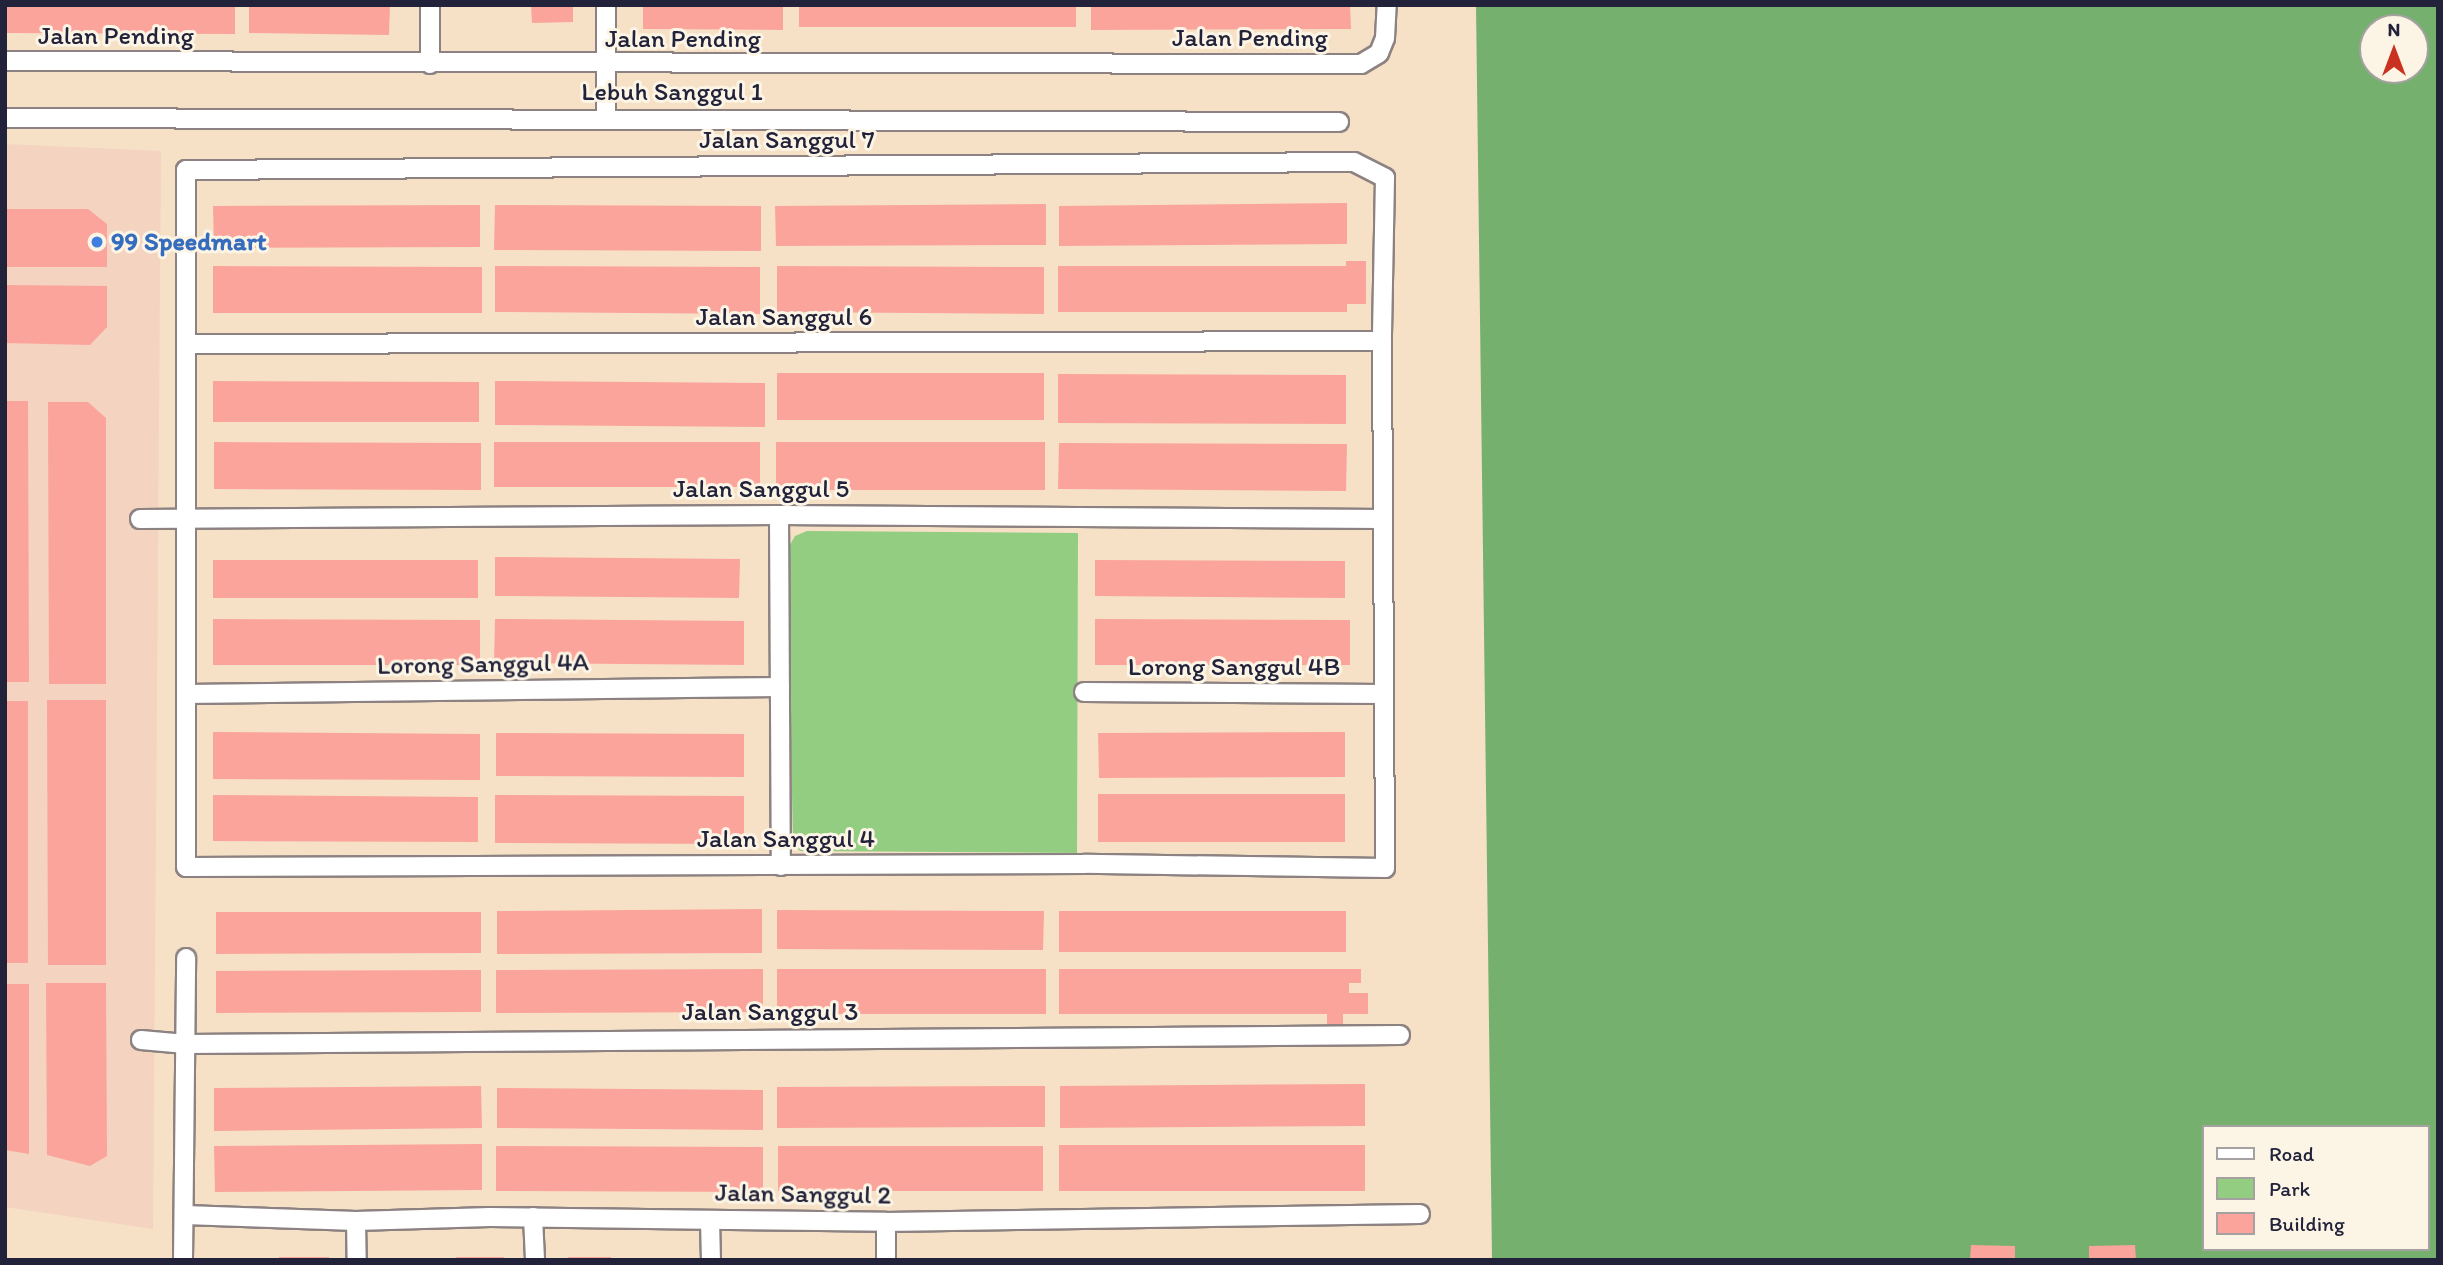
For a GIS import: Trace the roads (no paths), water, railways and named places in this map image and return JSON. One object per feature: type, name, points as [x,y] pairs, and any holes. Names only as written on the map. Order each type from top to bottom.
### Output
[{"type":"street","points":[[430,5],[430,64]]},
{"type":"street","points":[[606,5],[606,118]]},
{"type":"street","name":"Jalan Pending","points":[[5,61],[606,66],[1361,64],[1379,53],[1385,38],[1387,5]]},
{"type":"street","name":"Lebuh Sanggul 1","points":[[5,118],[1339,122]]},
{"type":"street","name":"Jalan Sanggul 7","points":[[186,344],[186,170],[1354,162],[1385,178],[1382,341]]},
{"type":"street","points":[[1382,341],[1384,694]]},
{"type":"street","name":"Jalan Sanggul 6","points":[[186,344],[1382,341]]},
{"type":"street","points":[[186,344],[186,694]]},
{"type":"street","points":[[779,514],[781,866]]},
{"type":"street","name":"Jalan Sanggul 5","points":[[140,519],[779,514],[1382,519]]},
{"type":"street","name":"Lorong Sanggul 4A","points":[[186,694],[780,687]]},
{"type":"street","name":"Lorong Sanggul 4B","points":[[1084,692],[1384,694]]},
{"type":"street","name":"Jalan Sanggul 4","points":[[186,694],[186,866],[1385,868],[1384,694]]},
{"type":"street","points":[[183,1260],[186,1215],[186,958]]},
{"type":"street","name":"Jalan Sanggul 3","points":[[141,1040],[186,1044],[1400,1035]]},
{"type":"street","name":"Jalan Sanggul 2","points":[[186,1215],[356,1221],[533,1217],[886,1222],[1420,1214]]},
{"type":"street","points":[[533,1217],[535,1260]]},
{"type":"street","points":[[710,1220],[711,1260]]},
{"type":"street","points":[[356,1221],[357,1260]]},
{"type":"street","points":[[886,1222],[886,1260]]},
{"type":"place","name":"99 Speedmart","points":[[97,242]]}]
